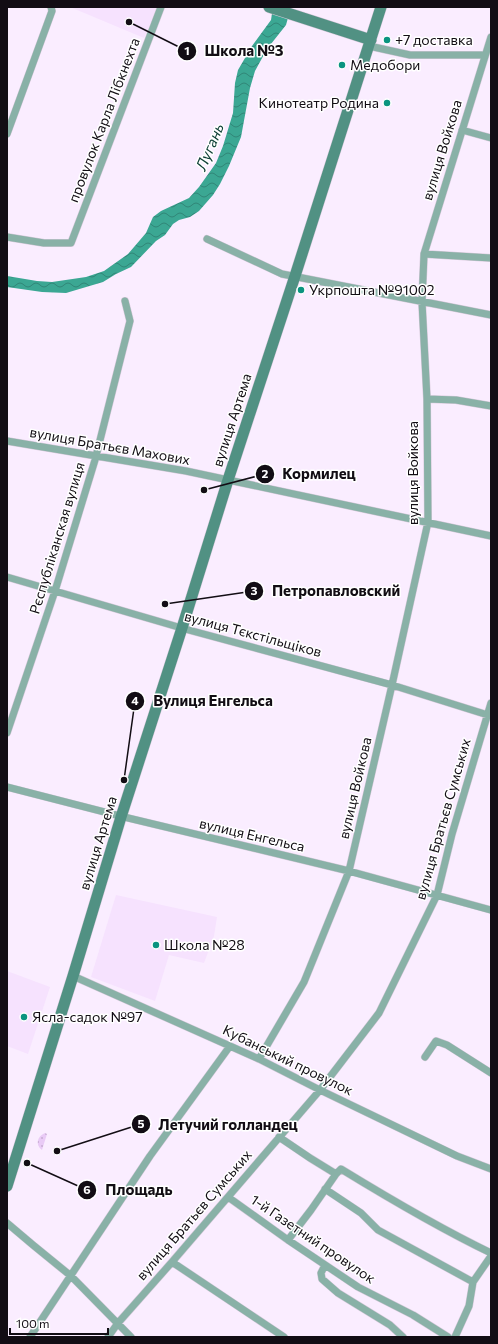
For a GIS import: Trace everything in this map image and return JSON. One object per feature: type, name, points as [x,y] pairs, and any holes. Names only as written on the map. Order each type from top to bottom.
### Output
[{"type":"street","points":[[7,134],[52,11],[51,7]]},
{"type":"street","name":"провулок Карла Лібкнехта","points":[[7,237],[44,243],[71,243],[161,7]]},
{"type":"street","points":[[269,7],[329,26],[370,43],[410,55],[485,55]]},
{"type":"street","name":"вулиця Артема","points":[[7,1186],[121,817],[381,7]]},
{"type":"street","name":"вулиця Войкова","points":[[259,1058],[304,982],[349,871],[392,685],[428,522],[426,399],[422,302],[424,254],[485,55],[491,40]]},
{"type":"street","points":[[462,130],[491,138]]},
{"type":"street","points":[[207,239],[282,274],[491,315]]},
{"type":"street","points":[[424,254],[491,258]]},
{"type":"street","name":"Рєспубліканская вулиця","points":[[7,733],[55,591],[96,456],[130,322],[125,301]]},
{"type":"street","points":[[426,399],[456,400],[491,406]]},
{"type":"street","name":"вулиця Братьєв Махових","points":[[7,442],[186,471],[491,536]]},
{"type":"street","name":"вулиця Тєкстільщіков","points":[[7,577],[182,628],[392,685],[489,716]]},
{"type":"street","name":"вулиця Братьєв Сумських","points":[[108,1337],[118,1323],[320,1090],[379,1013],[437,895],[452,834],[489,716],[491,703]]},
{"type":"street","name":"вулиця Енгельса","points":[[7,787],[121,817],[349,871],[491,910]]},
{"type":"street","name":"Кубанський провулок","points":[[73,976],[259,1058],[320,1090],[457,1156],[491,1169]]},
{"type":"street","points":[[425,1057],[436,1041],[447,1045],[491,1073]]},
{"type":"street","points":[[30,1337],[150,1156],[230,1046]]},
{"type":"street","points":[[279,1137],[336,1174]]},
{"type":"street","points":[[288,1240],[312,1210],[325,1189],[341,1169],[426,1219],[491,1254],[473,1282],[469,1306],[458,1336]]},
{"type":"street","points":[[325,1189],[361,1213],[378,1230],[473,1282]]},
{"type":"street","name":"1-й Газетний провулок","points":[[228,1197],[324,1265],[358,1287],[413,1315],[448,1337]]},
{"type":"street","points":[[7,1223],[71,1276],[131,1337]]},
{"type":"street","points":[[172,1262],[284,1337]]},
{"type":"street","points":[[324,1265],[320,1273],[322,1279],[338,1293],[390,1325],[403,1337]]},
{"type":"shaded area","points":[[70,7],[157,7],[144,38]]},
{"type":"shaded area","name":"Школа №28","points":[[116,895],[217,917],[214,936],[204,963],[169,955],[155,1001],[91,977]]},
{"type":"shaded area","name":"Ясла-садок №97","points":[[7,971],[50,987],[28,1054],[7,1046]]},
{"type":"shaded area","points":[[45,1133],[47,1134],[42,1150],[38,1146],[38,1141],[40,1136]]},
{"type":"water","points":[[273,7],[291,7],[286,25],[267,49],[255,71],[250,88],[241,137],[220,184],[213,195],[199,211],[190,217],[179,220],[173,224],[165,235],[156,241],[131,267],[103,282],[66,293],[42,292],[7,287],[7,276],[52,282],[86,277],[104,271],[128,254],[146,233],[153,217],[161,211],[189,198],[216,163],[233,113],[235,83],[238,70],[252,46],[271,20]]},
{"type":"place","name":"Школа №3","points":[[129,22]]},
{"type":"place","name":"+7 доставка","points":[[387,40]]},
{"type":"place","name":"Медобори","points":[[342,65]]},
{"type":"place","name":"Кинотеатр Родина","points":[[387,103]]},
{"type":"place","name":"Укрпошта №91002","points":[[301,290]]},
{"type":"place","name":"Кормилец","points":[[204,490]]},
{"type":"place","name":"Петропавловский","points":[[165,604]]},
{"type":"place","name":"Вулиця Енгельса","points":[[124,780]]},
{"type":"place","name":"Школа №28","points":[[156,945]]},
{"type":"place","name":"Ясла-садок №97","points":[[24,1017]]},
{"type":"place","name":"Летучий голландец","points":[[57,1151]]},
{"type":"place","name":"Площадь","points":[[27,1163]]},
{"type":"water label","name":"Лугань","points":[[210,147]]}]
